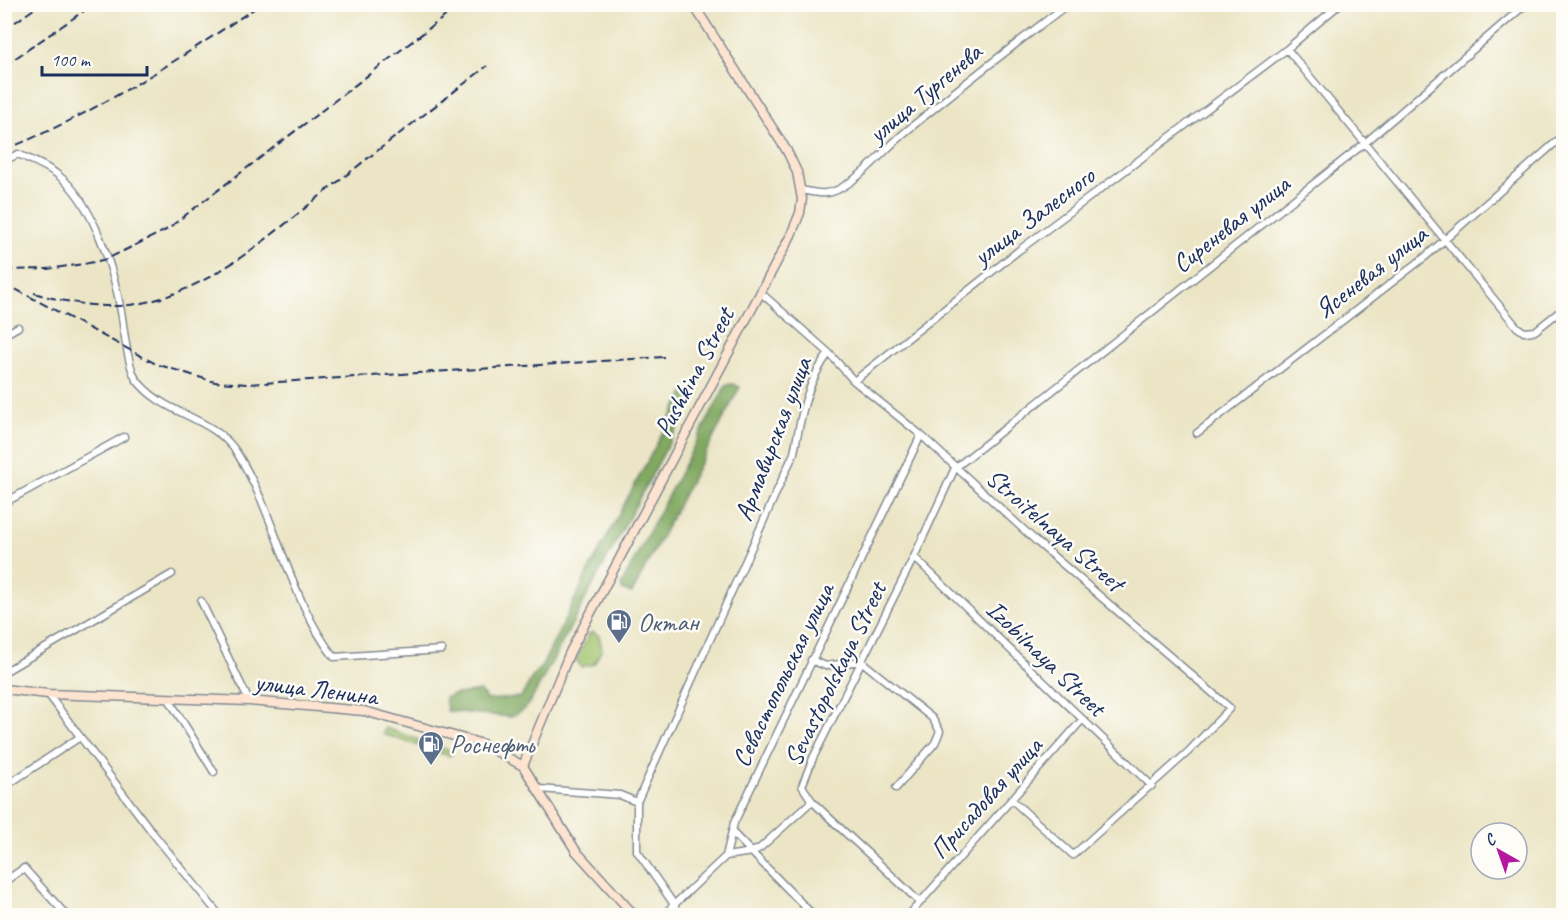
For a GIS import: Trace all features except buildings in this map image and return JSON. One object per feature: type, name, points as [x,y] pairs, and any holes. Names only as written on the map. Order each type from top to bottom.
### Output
[{"type":"main road","name":"Pushkina Street","points":[[523,766],[570,652],[800,213],[801,190],[787,151],[693,4]]},
{"type":"main road","name":"улица Ленина","points":[[4,689],[48,694],[249,701],[364,711],[483,744],[523,766]]},
{"type":"main road","points":[[523,766],[576,850],[635,915]]},
{"type":"street","points":[[4,7],[8,4]]},
{"type":"street","name":"улица Тургенева","points":[[801,190],[820,194],[836,191],[865,171],[900,136],[979,71],[1068,4]]},
{"type":"street","name":"улица Залесного","points":[[854,381],[1028,244],[1287,49],[1340,4]]},
{"type":"street","name":"Сиреневая улица","points":[[955,468],[1365,143],[1526,4]]},
{"type":"street","points":[[1287,49],[1444,240],[1524,332],[1535,331],[1563,308]]},
{"type":"street","name":"Ясеневая улица","points":[[1197,433],[1444,240],[1563,135]]},
{"type":"street","points":[[4,161],[18,154],[58,174],[83,201],[107,259],[135,378],[166,407],[214,428],[236,452],[269,521],[315,633],[333,657],[442,650]]},
{"type":"street","points":[[760,292],[829,353],[854,381]]},
{"type":"street","points":[[4,335],[18,327]]},
{"type":"street","name":"Армавирская улица","points":[[675,906],[637,851],[637,802],[794,453],[804,401],[820,364],[829,353]]},
{"type":"street","name":"Stroitelnaya Street","points":[[854,381],[921,435],[955,468],[1230,708],[1152,786]]},
{"type":"street","name":"Севастопольская улица","points":[[726,856],[732,832],[811,660],[921,435]]},
{"type":"street","points":[[4,503],[124,437]]},
{"type":"street","name":"Sevastopolskaya Street","points":[[752,852],[812,801],[802,786],[955,468]]},
{"type":"street","name":"Izobilnaya Street","points":[[914,557],[1152,786]]},
{"type":"street","points":[[4,672],[172,574]]},
{"type":"street","points":[[201,601],[249,701]]},
{"type":"street","points":[[811,660],[826,666],[861,661],[932,718],[940,731],[935,743],[896,788]]},
{"type":"street","points":[[48,694],[220,915]]},
{"type":"street","points":[[168,698],[214,772]]},
{"type":"street","name":"Присадовая улица","points":[[908,915],[1082,720]]},
{"type":"street","points":[[4,787],[80,737]]},
{"type":"street","points":[[1012,800],[1073,855],[1152,786]]},
{"type":"street","points":[[539,789],[620,795],[637,802]]},
{"type":"street","points":[[812,801],[834,824],[864,847],[919,902]]},
{"type":"street","points":[[732,832],[814,915]]},
{"type":"street","points":[[662,915],[675,906],[726,856],[752,852]]},
{"type":"street","points":[[4,882],[24,868],[67,915]]},
{"type":"green space","points":[[733,384],[740,387],[632,593],[622,590],[621,585],[726,385]]},
{"type":"green space","points":[[684,393],[692,396],[692,400],[525,709],[511,717],[447,711],[445,698],[451,695],[480,691],[487,700],[521,697],[534,674],[542,666],[590,568]]},
{"type":"green space","points":[[593,632],[599,636],[602,649],[594,664],[581,667],[576,659],[589,634]]},
{"type":"green space","points":[[385,728],[451,751],[452,754],[449,756],[383,734]]},
{"type":"railway","points":[[4,30],[41,4]]},
{"type":"railway","points":[[4,66],[94,4]]},
{"type":"railway","points":[[4,150],[72,119],[136,84],[261,4]]},
{"type":"railway","points":[[4,270],[47,269],[107,259],[166,230],[461,4]]},
{"type":"railway","points":[[34,293],[76,303],[120,306],[151,301],[181,291],[210,277],[264,241],[487,66]]},
{"type":"railway","points":[[4,283],[156,364],[215,382],[248,384],[664,357]]},
{"type":"place","name":"Октан","points":[[619,645]]},
{"type":"place","name":"Роснефть","points":[[431,767]]}]
